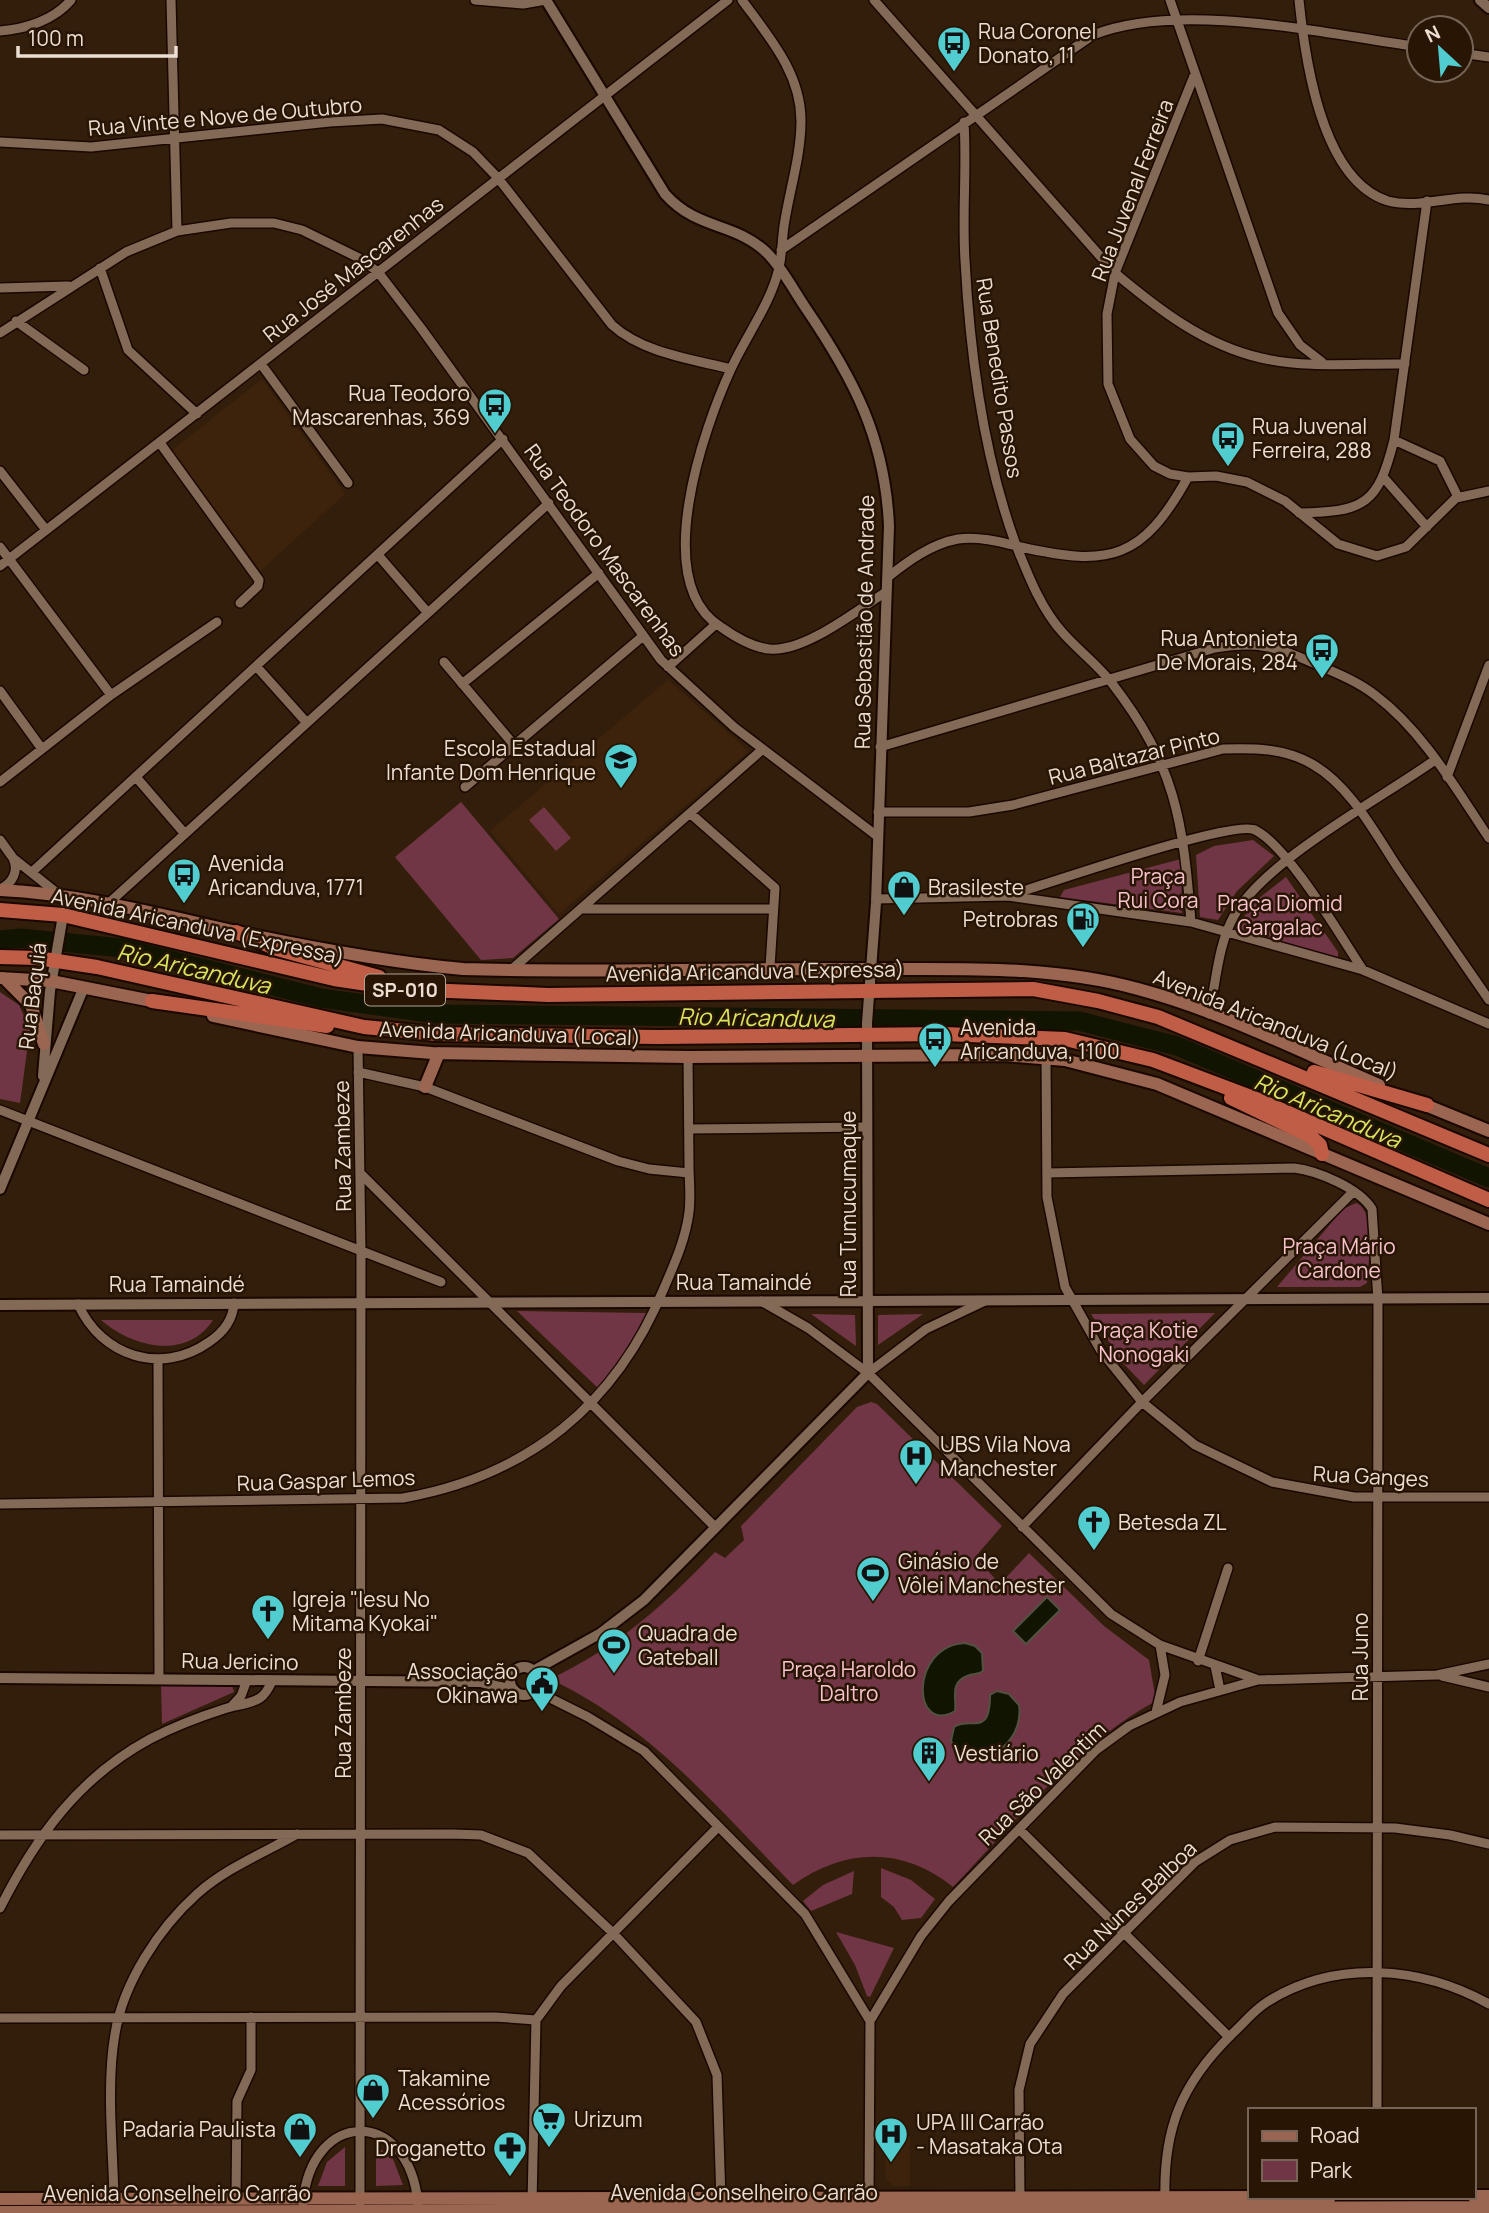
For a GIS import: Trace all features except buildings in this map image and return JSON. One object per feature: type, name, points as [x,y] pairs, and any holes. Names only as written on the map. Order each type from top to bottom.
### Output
[{"type":"highway","name":"Avenida Aricanduva (Expressa)","points":[[0,910],[62,918],[334,979],[401,989],[473,994],[868,994],[1033,989],[1085,998],[1158,1017],[1489,1155]]},
{"type":"highway","points":[[236,932],[322,963],[385,979],[473,994]]},
{"type":"highway","name":"SP-010","points":[[0,957],[56,957],[364,1027],[508,1036],[867,1029],[1065,1039],[1121,1051],[1259,1100],[1489,1200]]},
{"type":"highway","points":[[152,1001],[312,1026],[364,1027]]},
{"type":"highway","points":[[1273,1063],[1427,1105]]},
{"type":"highway","points":[[1170,1067],[1310,1136],[1320,1145],[1322,1154]]},
{"type":"main road","name":"Avenida Aricanduva (Local)","points":[[0,889],[57,893],[110,902],[236,932],[394,962],[511,971],[771,967],[1031,971],[1086,978],[1139,989],[1209,1014],[1489,1131]]},
{"type":"main road","name":"Avenida Aricanduva (Local)","points":[[2,978],[51,981],[85,987],[358,1047],[439,1053],[688,1058],[1046,1057],[1084,1063],[1157,1084],[1489,1224]]},
{"type":"main road","points":[[2,978],[31,1005],[44,1044]]},
{"type":"main road","points":[[425,1087],[431,1065],[439,1053]]},
{"type":"main road","name":"Avenida Conselheiro Carrão","points":[[0,2199],[114,2199],[138,2208],[236,2199],[322,2208],[360,2205],[503,2208],[532,2205],[594,2208],[721,2204],[779,2208],[1021,2204],[1052,2207],[1165,2204],[1241,2207],[1376,2203],[1489,2207]]},
{"type":"main road","name":"Avenida Conselheiro Carrão","points":[[0,2212],[303,2205]]},
{"type":"street","points":[[0,30],[32,25],[50,18],[71,0]]},
{"type":"street","points":[[171,0],[177,231]]},
{"type":"street","points":[[475,0],[523,4],[546,0]]},
{"type":"street","name":"Rua Sebastião de Andrade","points":[[546,0],[603,95],[676,206],[692,218],[749,239],[765,252],[779,269],[855,386],[874,433],[888,496],[888,577],[876,899],[867,1029]]},
{"type":"street","name":"Rua José Mascarenhas","points":[[0,566],[728,0]]},
{"type":"street","points":[[742,0],[790,70],[801,111],[779,269],[731,369],[703,442],[694,479],[685,548],[687,567],[697,598],[716,624],[752,645],[781,649],[803,642],[886,592]]},
{"type":"street","points":[[874,0],[1115,272],[1151,303],[1218,344],[1261,358],[1323,363],[1405,364]]},
{"type":"street","points":[[1171,0],[1194,76],[1278,313],[1300,345],[1323,363]]},
{"type":"street","points":[[1299,0],[1302,31],[1324,121],[1338,158],[1348,171],[1371,193],[1389,201],[1427,201],[1453,197],[1489,200]]},
{"type":"street","points":[[1480,0],[1489,8]]},
{"type":"street","points":[[781,250],[974,114],[1093,35],[1130,24],[1178,21],[1246,23],[1405,45]]},
{"type":"street","name":"Rua Juvenal Ferreira","points":[[1194,76],[1115,272],[1107,314],[1108,384],[1121,422],[1139,452],[1154,466],[1188,477],[1216,476],[1247,482],[1276,495],[1338,544],[1377,556],[1406,547],[1458,497]]},
{"type":"street","name":"Rua Vinte e Nove de Outubro","points":[[0,142],[91,147],[382,119],[414,123],[439,130],[461,142],[498,177],[612,325],[623,335],[647,347],[731,369]]},
{"type":"street","name":"Rua Benedito Passos","points":[[964,122],[964,257],[972,342],[992,461],[1017,546],[1050,618],[1109,679],[1163,763],[1178,808],[1185,842],[1191,922]]},
{"type":"street","points":[[1299,513],[1347,510],[1370,498],[1384,478],[1394,440],[1427,201]]},
{"type":"street","points":[[0,333],[126,252],[177,231],[231,223],[274,223],[302,230],[328,241],[378,272]]},
{"type":"street","points":[[100,268],[128,349],[197,414]]},
{"type":"street","name":"Rua Teodoro Mascarenhas","points":[[378,272],[668,667],[763,749],[877,836]]},
{"type":"street","points":[[0,288],[70,286]]},
{"type":"street","points":[[16,321],[84,370]]},
{"type":"street","points":[[261,364],[348,483]]},
{"type":"street","points":[[32,872],[503,439]]},
{"type":"street","points":[[1394,440],[1440,461],[1458,497],[1489,491]]},
{"type":"street","points":[[160,443],[260,583],[240,603]]},
{"type":"street","points":[[0,471],[46,530]]},
{"type":"street","points":[[888,577],[911,559],[958,539],[993,540],[1081,558],[1123,551],[1157,524],[1188,477]]},
{"type":"street","points":[[1384,478],[1427,527]]},
{"type":"street","points":[[110,902],[549,503]]},
{"type":"street","points":[[0,547],[111,695]]},
{"type":"street","points":[[378,555],[428,613]]},
{"type":"street","points":[[463,684],[599,573]]},
{"type":"street","points":[[0,782],[111,695],[217,622]]},
{"type":"street","points":[[668,667],[716,624]]},
{"type":"street","points":[[465,787],[643,636]]},
{"type":"street","points":[[880,747],[1215,648],[1245,644],[1275,646],[1334,672],[1375,695],[1398,716],[1435,760],[1489,838]]},
{"type":"street","points":[[444,662],[514,745]]},
{"type":"street","points":[[1447,777],[1489,665]]},
{"type":"street","points":[[256,666],[307,723]]},
{"type":"street","points":[[0,691],[42,749]]},
{"type":"street","name":"Rua Baltazar Pinto","points":[[878,812],[969,812],[1013,805],[1223,749],[1248,748],[1288,753],[1313,765],[1332,779],[1360,812],[1489,1000]]},
{"type":"street","points":[[511,971],[763,749]]},
{"type":"street","points":[[1209,1014],[1227,930],[1239,907],[1258,884],[1286,860],[1435,760]]},
{"type":"street","points":[[136,777],[186,834]]},
{"type":"street","points":[[691,814],[776,891],[771,967]]},
{"type":"street","points":[[1008,896],[1185,842],[1229,830],[1251,828],[1265,837],[1286,860],[1363,970]]},
{"type":"street","points":[[0,840],[16,867],[13,878],[0,889]]},
{"type":"street","points":[[13,858],[57,893]]},
{"type":"street","points":[[876,899],[1008,896],[1191,922],[1363,970],[1489,1024]]},
{"type":"street","points":[[582,909],[774,909]]},
{"type":"street","name":"Rua Baquiá","points":[[43,1082],[51,981],[62,918]]},
{"type":"street","name":"Rua Baquiá","points":[[0,1189],[85,987]]},
{"type":"street","name":"Rua Tumucumaque","points":[[867,1029],[868,1373]]},
{"type":"street","name":"Rua Zambeze","points":[[358,1047],[361,1252],[360,2205]]},
{"type":"street","name":"Rua Ganges","points":[[1046,1057],[1046,1173],[1050,1220],[1070,1300],[1101,1351],[1142,1402],[1183,1437],[1252,1474],[1315,1492],[1377,1497],[1489,1497]]},
{"type":"street","name":"Rua Gaspar Lemos","points":[[0,1504],[359,1500],[423,1494],[487,1474],[545,1444],[592,1403],[629,1356],[659,1302],[690,1210],[688,1058]]},
{"type":"street","points":[[359,1072],[425,1087],[587,1151],[649,1169],[689,1173]]},
{"type":"street","points":[[0,1110],[29,1119],[441,1282]]},
{"type":"street","points":[[689,1129],[867,1127]]},
{"type":"street","points":[[1022,1527],[1142,1402],[1353,1192],[1310,1171],[1294,1168],[1046,1173]]},
{"type":"street","points":[[360,1173],[715,1527]]},
{"type":"street","name":"Rua Juno","points":[[1353,1192],[1370,1206],[1375,1224],[1378,1300],[1377,2108]]},
{"type":"street","name":"Rua Tamaindé","points":[[0,1305],[495,1305],[761,1301],[1489,1298]]},
{"type":"street","points":[[533,1671],[538,1682],[534,1690],[526,1695],[514,1690],[510,1682],[513,1674],[520,1668],[533,1671],[618,1622],[645,1600],[868,1373],[926,1329],[986,1300]]},
{"type":"street","points":[[761,1301],[808,1328],[868,1373],[1111,1615],[1160,1645],[1198,1661],[1258,1680]]},
{"type":"street","points":[[78,1304],[84,1318],[104,1341],[134,1356],[158,1360],[188,1354],[218,1336],[229,1323],[234,1303]]},
{"type":"street","points":[[158,1360],[159,1679]]},
{"type":"street","points":[[1198,1661],[1228,1569]]},
{"type":"street","points":[[1156,1712],[1165,1675],[1160,1645]]},
{"type":"street","points":[[1437,1675],[1489,1664]]},
{"type":"street","points":[[1215,1665],[1220,1690]]},
{"type":"street","name":"Rua Jericino","points":[[480,1682],[513,1674]]},
{"type":"street","points":[[1437,1675],[1489,1687]]},
{"type":"street","name":"Rua São Valentim","points":[[870,2021],[921,1936],[948,1900],[1096,1750],[1129,1726],[1156,1712],[1258,1680],[1437,1675]]},
{"type":"street","name":"Rua Jericino","points":[[0,1678],[480,1682],[514,1690]]},
{"type":"street","points":[[231,1707],[241,1696],[247,1680]]},
{"type":"street","points":[[0,1908],[25,1858],[87,1781],[110,1763],[154,1737],[263,1696],[272,1681]]},
{"type":"street","points":[[534,1690],[588,1717],[644,1751],[805,1914],[870,2021],[869,2207]]},
{"type":"street","points":[[532,2205],[536,2020],[561,1986],[718,1826]]},
{"type":"street","name":"Rua Nunes Balboa","points":[[1021,2204],[1019,2090],[1030,2044],[1063,1994],[1195,1862],[1230,1840],[1275,1827],[1428,1831],[1489,1844]]},
{"type":"street","points":[[1019,1829],[1230,2037]]},
{"type":"street","points":[[114,2199],[113,2049],[119,2017],[143,1961],[179,1912],[198,1893],[224,1874],[299,1833]]},
{"type":"street","points":[[0,1835],[453,1834],[481,1835],[528,1853],[614,1934],[687,2009],[706,2038],[717,2075],[721,2204]]},
{"type":"street","points":[[1165,2204],[1167,2150],[1177,2112],[1193,2078],[1265,2003],[1296,1987],[1341,1975],[1377,1973],[1426,1978],[1450,1985],[1489,2004]]},
{"type":"street","points":[[236,2199],[237,2101],[251,2070],[251,2017]]},
{"type":"street","points":[[0,2018],[495,2017],[536,2020]]},
{"type":"street","points":[[303,2205],[311,2169],[323,2148],[338,2137],[360,2132],[377,2134],[395,2145],[406,2160],[418,2205]]},
{"type":"shaded area","points":[[262,379],[345,494],[260,571],[171,451]]},
{"type":"shaded area","name":"Escola Estadual Infante Dom Henrique","points":[[668,680],[749,751],[559,914],[490,831]]},
{"type":"shaded area","points":[[1047,1597],[1060,1610],[1026,1644],[1013,1631]]},
{"type":"shaded area","points":[[965,1643],[975,1646],[982,1653],[983,1671],[967,1676],[958,1683],[955,1691],[955,1711],[941,1715],[931,1711],[925,1701],[923,1688],[926,1672],[934,1658],[947,1648]]},
{"type":"shaded area","points":[[997,1691],[1009,1694],[1019,1705],[1017,1728],[1004,1746],[995,1753],[973,1758],[961,1756],[951,1741],[954,1727],[983,1721],[987,1717],[990,1695]]},
{"type":"shaded area","name":"UPA III Carrão - Masataka Ota","points":[[884,2136],[910,2136],[910,2186],[894,2186],[886,2179]]},
{"type":"green space","points":[[461,802],[559,919],[513,958],[481,960],[395,857]]},
{"type":"green space","points":[[544,807],[571,838],[556,851],[529,820]]},
{"type":"green space","name":"Praça Diomid Gargalac","points":[[1253,840],[1274,856],[1237,891],[1218,920],[1200,917],[1196,855],[1214,846]]},
{"type":"green space","name":"Praça Rui Cora","points":[[1181,859],[1182,913],[1060,897],[1064,890]]},
{"type":"green space","name":"Praça Diomid Gargalac","points":[[1286,877],[1338,952],[1338,958],[1234,929],[1259,898]]},
{"type":"green space","points":[[0,992],[19,1005],[30,1029],[20,1103],[0,1099]]},
{"type":"green space","name":"Praça Mário Cardone","points":[[1356,1203],[1363,1208],[1369,1227],[1367,1283],[1360,1287],[1277,1287],[1343,1209]]},
{"type":"green space","points":[[517,1311],[646,1313],[627,1353],[598,1388]]},
{"type":"green space","name":"Praça Kotie Nonogaki","points":[[1215,1313],[1144,1385],[1123,1363],[1091,1314]]},
{"type":"green space","points":[[811,1314],[855,1315],[856,1346]]},
{"type":"green space","points":[[923,1314],[878,1345],[878,1315]]},
{"type":"green space","points":[[101,1320],[213,1320],[202,1333],[188,1341],[174,1345],[158,1345],[128,1337]]},
{"type":"green space","name":"Praça Haroldo Daltro","points":[[871,1402],[877,1404],[1002,1526],[975,1557],[1000,1584],[1029,1553],[1104,1626],[1149,1660],[1156,1701],[1127,1718],[1074,1761],[1048,1785],[953,1887],[914,1864],[873,1857],[832,1864],[793,1885],[709,1798],[651,1744],[586,1698],[550,1679],[597,1653],[638,1624],[715,1552],[725,1558],[744,1540],[741,1526],[857,1407]]},
{"type":"green space","points":[[161,1684],[232,1685],[234,1692],[162,1724]]},
{"type":"green space","points":[[881,1868],[911,1880],[935,1899],[921,1918],[902,1920],[894,1907],[881,1897]]},
{"type":"green space","points":[[854,1871],[852,1894],[811,1911],[803,1901],[823,1885]]},
{"type":"green space","points":[[836,1932],[894,1948],[870,1997],[867,1996],[855,1965]]},
{"type":"green space","points":[[376,2146],[393,2159],[403,2185],[376,2186]]},
{"type":"green space","points":[[345,2147],[345,2186],[318,2186],[327,2162]]},
{"type":"waterway","name":"Rio Aricanduva","points":[[0,940],[20,938],[122,948],[321,998],[436,1014],[1079,1021],[1177,1046],[1489,1178]]},
{"type":"place","name":"Rua Coronel Donato, 11","points":[[954,73]]},
{"type":"place","name":"Rua Teodoro Mascarenhas, 369","points":[[495,435]]},
{"type":"place","name":"Rua Juvenal Ferreira, 288","points":[[1228,468]]},
{"type":"place","name":"Rua Antonieta De Morais, 284","points":[[1322,680]]},
{"type":"place","name":"Escola Estadual Infante Dom Henrique","points":[[621,790]]},
{"type":"place","name":"Avenida Aricanduva, 1771","points":[[184,905]]},
{"type":"place","name":"Brasileste","points":[[904,917]]},
{"type":"place","name":"Petrobras","points":[[1083,949]]},
{"type":"place","name":"Avenida Aricanduva, 1100","points":[[935,1069]]},
{"type":"place","name":"UBS Vila Nova Manchester","points":[[916,1486]]},
{"type":"place","name":"Betesda ZL","points":[[1094,1552]]},
{"type":"place","name":"Ginásio de Vôlei Manchester","points":[[873,1603]]},
{"type":"place","name":"Igreja \"Iesu No Mitama Kyokai\"","points":[[268,1641]]},
{"type":"place","name":"Quadra de Gateball","points":[[614,1675]]},
{"type":"place","name":"Associação Okinawa","points":[[542,1713]]},
{"type":"place","name":"Vestiário","points":[[929,1783]]},
{"type":"place","name":"Takamine Acessórios","points":[[373,2120]]},
{"type":"place","name":"Urizum","points":[[549,2149]]},
{"type":"place","name":"Padaria Paulista","points":[[300,2159]]},
{"type":"place","name":"UPA III Carrão - Masataka Ota","points":[[891,2164]]},
{"type":"place","name":"Droganetto","points":[[510,2178]]}]
